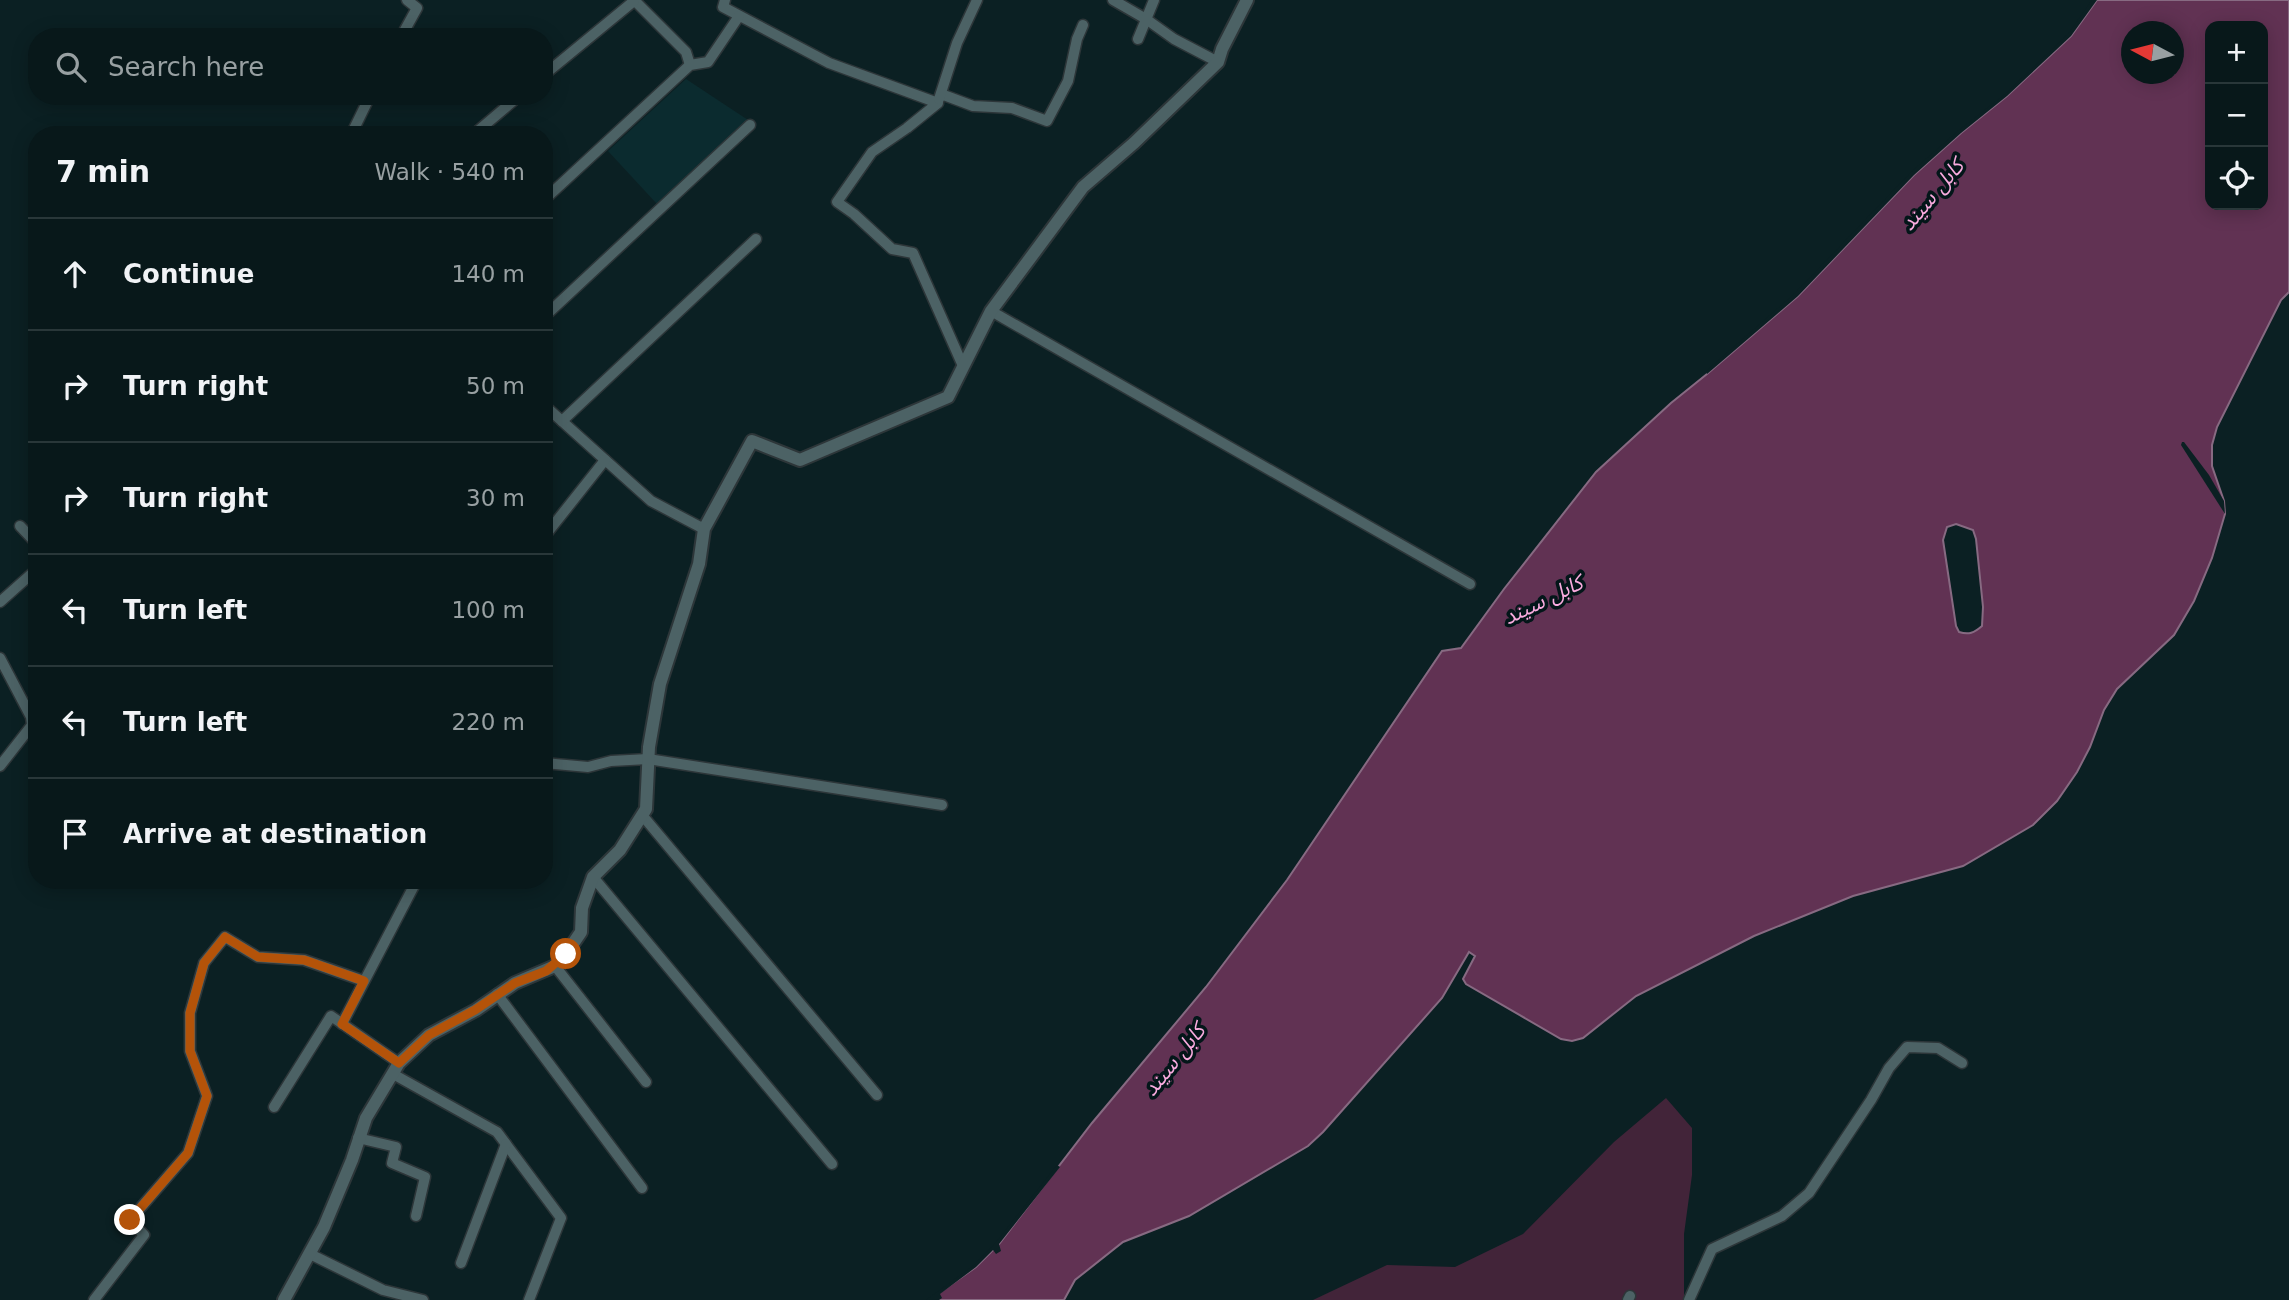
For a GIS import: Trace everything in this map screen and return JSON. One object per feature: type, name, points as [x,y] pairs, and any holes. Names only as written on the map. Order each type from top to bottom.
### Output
[{"type":"street","points":[[406,28],[417,8],[407,0]]},
{"type":"street","points":[[553,68],[634,0],[686,52],[690,65]]},
{"type":"street","points":[[725,0],[723,7],[829,63],[939,98],[972,106],[1012,108],[1046,121],[1068,81],[1077,39],[1083,25]]},
{"type":"street","points":[[963,366],[914,253],[892,249],[855,214],[836,202],[872,152],[907,128],[939,98],[957,43],[977,0]]},
{"type":"street","points":[[1113,0],[1174,39],[1218,62]]},
{"type":"street","points":[[1138,39],[1154,0]]},
{"type":"street","points":[[284,1300],[337,1198],[366,1118],[396,1068],[429,1035],[475,1010],[515,983],[555,966],[581,932],[582,908],[593,877],[620,850],[646,808],[648,759],[660,684],[699,564],[704,529],[752,441],[800,460],[948,397],[991,311],[1083,187],[1134,143],[1218,62],[1247,0]]},
{"type":"street","points":[[553,192],[690,65],[708,62],[739,16]]},
{"type":"street","points":[[355,126],[366,105]]},
{"type":"street","points":[[484,126],[508,105]]},
{"type":"street","points":[[553,309],[750,125]]},
{"type":"street","points":[[562,421],[756,239]]},
{"type":"street","points":[[991,311],[1470,584]]},
{"type":"street","points":[[553,413],[651,501],[704,529]]},
{"type":"street","points":[[553,526],[605,460]]},
{"type":"street","points":[[20,526],[28,534]]},
{"type":"street","points":[[0,603],[28,578]]},
{"type":"street","points":[[0,658],[28,711]]},
{"type":"street","points":[[0,766],[28,730]]},
{"type":"street","points":[[553,764],[588,767],[611,761],[648,759],[942,805]]},
{"type":"street","points":[[642,815],[877,1095]]},
{"type":"street","points":[[593,877],[832,1164]]},
{"type":"street","points":[[342,1024],[413,889]]},
{"type":"street","points":[[94,1300],[144,1235],[130,1220],[188,1153],[207,1096],[190,1051],[190,1013],[204,963],[225,937],[258,957],[304,960],[364,981]]},
{"type":"street","points":[[555,966],[646,1082]]},
{"type":"street","points":[[497,994],[642,1188]]},
{"type":"street","points":[[274,1107],[331,1016],[396,1068],[497,1132],[561,1218],[529,1300]]},
{"type":"street","points":[[1689,1300],[1712,1249],[1782,1216],[1810,1193],[1889,1068],[1907,1047],[1938,1048],[1962,1063]]},
{"type":"street","points":[[358,1138],[396,1147],[392,1163],[425,1177],[416,1216]]},
{"type":"street","points":[[461,1263],[506,1144]]},
{"type":"street","points":[[310,1254],[400,1297],[423,1300]]},
{"type":"shaded area","points":[[686,79],[748,120],[657,204],[608,151]]},
{"type":"shaded area","points":[[1666,1098],[1692,1128],[1692,1175],[1684,1234],[1684,1300],[1313,1300],[1387,1265],[1455,1267],[1523,1234],[1614,1142]]},
{"type":"water","name":"کابل سيند","points":[[2097,0],[2289,0],[2289,292],[2281,300],[2217,427],[2212,445],[2212,466],[2224,501],[2225,514],[2212,558],[2194,601],[2174,635],[2117,689],[2104,710],[2077,772],[2057,801],[2033,825],[1963,866],[1853,896],[1754,936],[1636,996],[1583,1038],[1572,1041],[1561,1039],[1466,984],[1463,979],[1475,956],[1469,952],[1442,998],[1308,1146],[1189,1216],[1123,1242],[1075,1280],[1064,1300],[929,1300],[976,1267],[999,1244],[1092,1123],[1206,987],[1287,880],[1442,651],[1461,648],[1596,472],[1671,403],[1798,296],[1914,175],[2007,96],[2071,36]],"holes":[[[1956,524],[1973,530],[1976,539],[1983,607],[1982,626],[1971,633],[1959,632],[1956,626],[1943,540],[1947,527]]]},
{"type":"pier","points":[[2092,0],[2097,0],[2071,36],[2007,96],[1914,175],[1798,296],[1707,374],[1706,371],[1795,293],[1911,172],[2005,94],[2068,34]]},
{"type":"pier","points":[[2182,442],[2209,475],[2224,501],[2225,514],[2181,445]]},
{"type":"pier","points":[[1057,1165],[1060,1167],[999,1244],[1001,1251],[996,1254],[993,1250],[976,1267],[940,1294],[942,1298],[939,1300],[926,1300],[974,1265],[996,1242]]},
{"type":"route","points":[[130,1220],[188,1153],[207,1096],[190,1051],[190,1013],[204,963],[225,937],[258,957],[304,960],[364,981],[342,1024],[399,1063],[429,1035],[475,1010],[515,983],[555,966],[566,954]]}]
